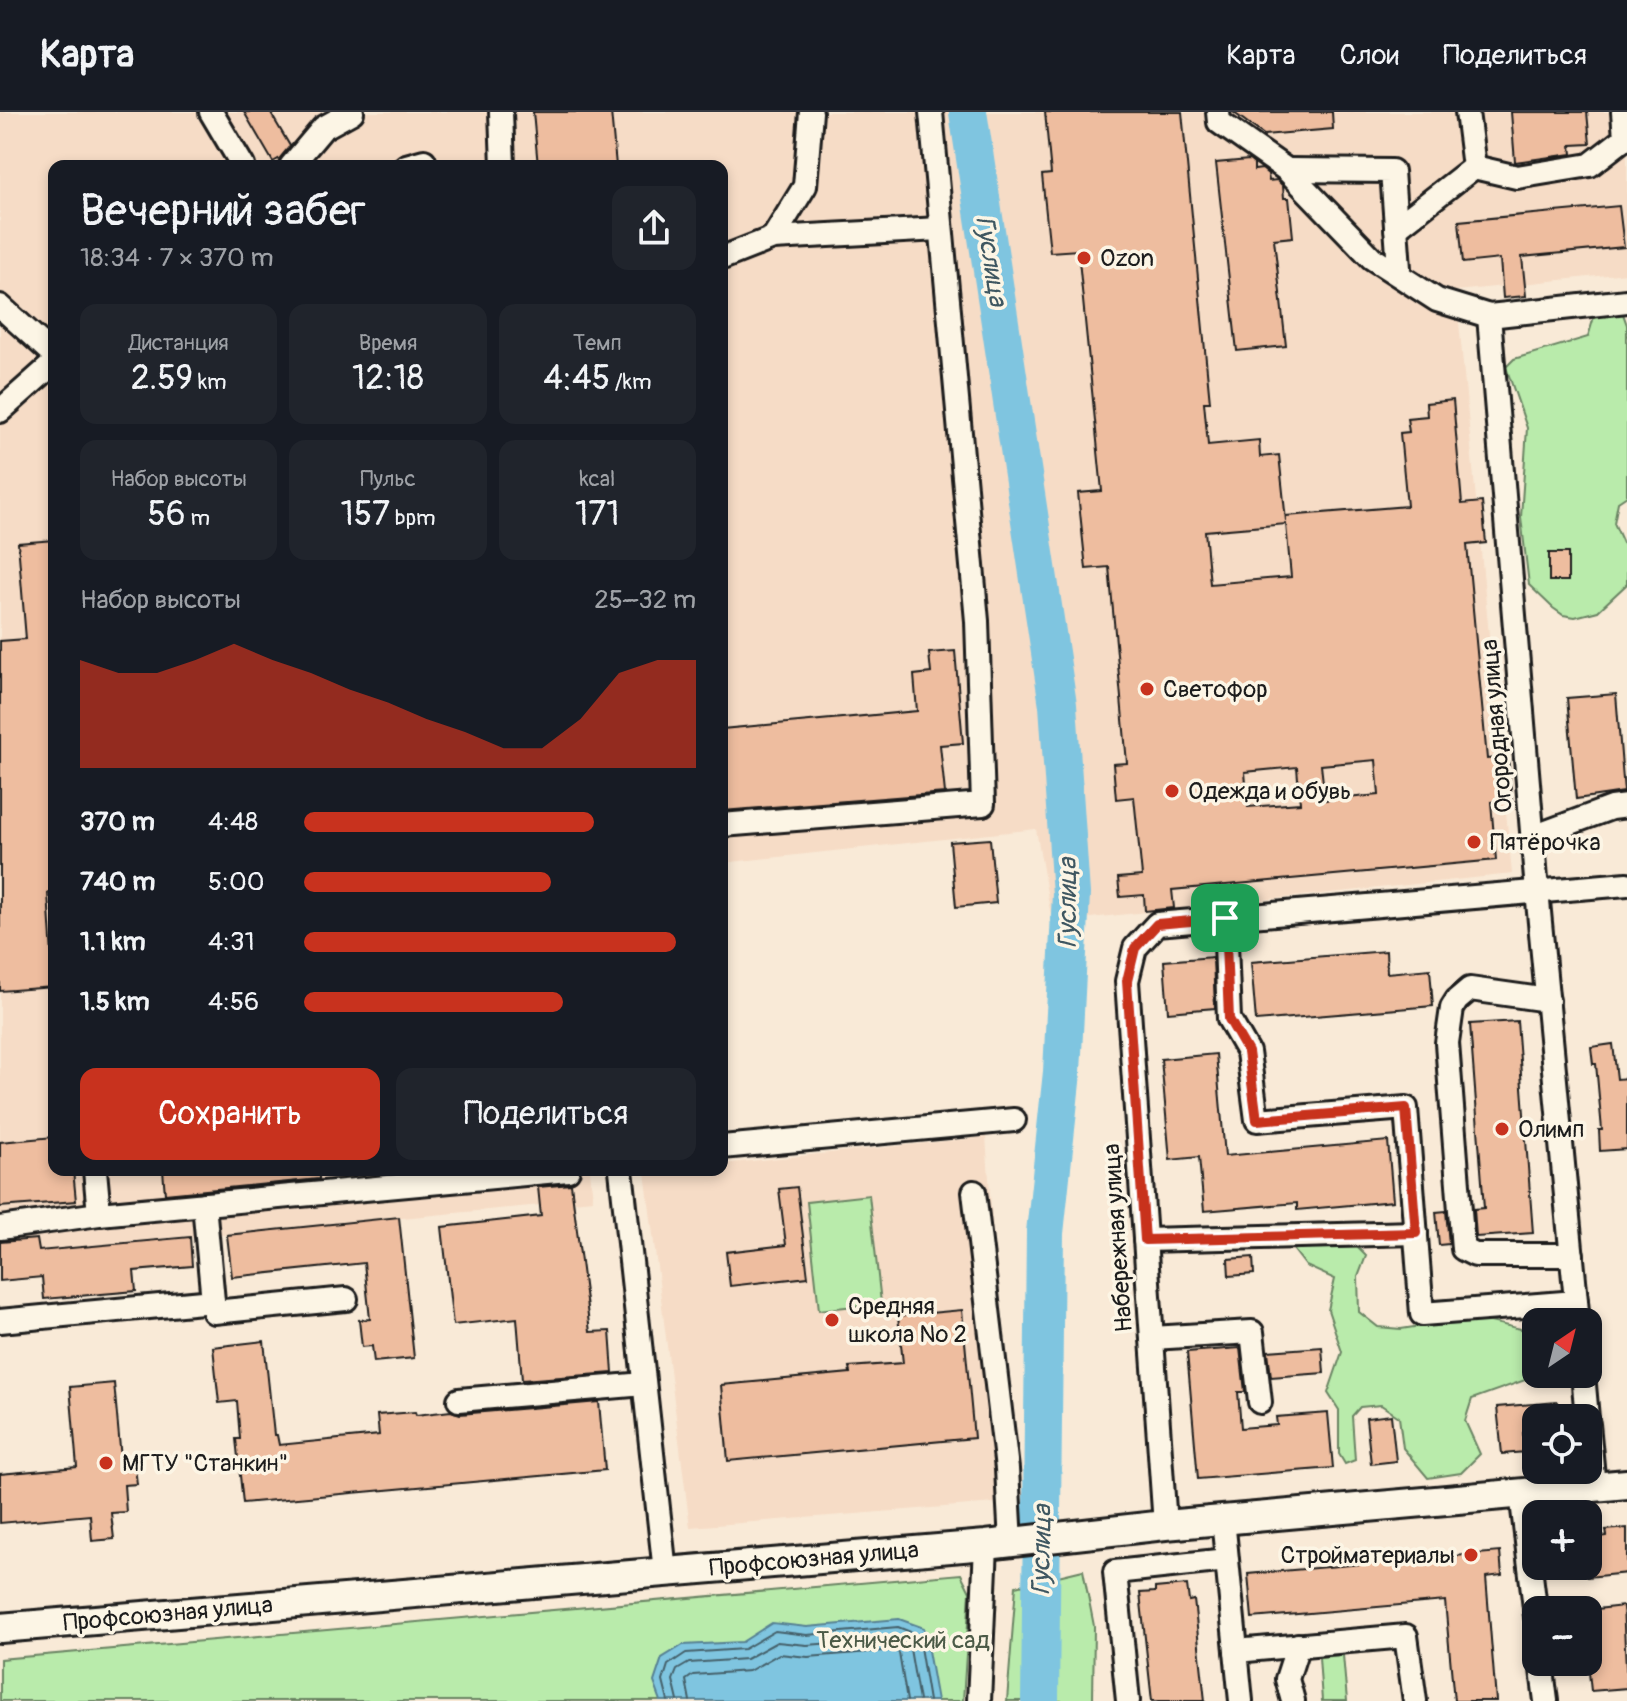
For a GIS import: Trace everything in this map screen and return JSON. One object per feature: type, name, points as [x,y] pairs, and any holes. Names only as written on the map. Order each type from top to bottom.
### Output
[{"type":"main road","name":"Профсоюзная улица","points":[[0,1628],[1005,1543],[1223,1519],[1627,1484]]},
{"type":"street","points":[[211,112],[239,160]]},
{"type":"street","points":[[296,160],[323,128],[352,112]]},
{"type":"street","points":[[501,112],[503,160]]},
{"type":"street","points":[[773,238],[805,186],[811,112]]},
{"type":"street","points":[[728,825],[983,804],[977,621],[931,112]]},
{"type":"street","points":[[1218,112],[1219,122],[1287,170],[1372,258],[1437,300],[1489,316],[1627,301]]},
{"type":"street","points":[[1467,112],[1474,167]]},
{"type":"street","points":[[1474,167],[1517,177],[1590,165],[1626,138],[1623,112]]},
{"type":"street","points":[[1396,228],[1474,167]]},
{"type":"street","points":[[1287,170],[1392,171],[1399,268]]},
{"type":"street","points":[[728,256],[773,238],[940,229]]},
{"type":"street","points":[[0,306],[48,350]]},
{"type":"street","name":"Огородная улица","points":[[1489,316],[1537,891],[1577,1308]]},
{"type":"street","points":[[0,411],[48,368]]},
{"type":"street","points":[[1533,837],[1611,808],[1627,806]]},
{"type":"street","points":[[1522,1313],[1422,1314],[1406,1108],[1257,1120],[1248,1052],[1229,1019],[1225,918],[1627,884]]},
{"type":"street","name":"Набережная улица","points":[[1165,1525],[1127,981],[1135,948],[1157,924],[1225,918]]},
{"type":"street","points":[[1548,1000],[1470,989],[1452,1008],[1447,1043],[1463,1249],[1475,1255],[1572,1255]]},
{"type":"street","points":[[728,1146],[1014,1120]]},
{"type":"street","points":[[96,1176],[99,1214]]},
{"type":"street","points":[[0,1228],[99,1214],[504,1176]]},
{"type":"street","points":[[622,1176],[665,1572]]},
{"type":"street","points":[[974,1192],[1007,1469],[1005,1543],[979,1701]]},
{"type":"street","points":[[204,1204],[214,1312],[346,1299]]},
{"type":"street","points":[[1145,1240],[1416,1233]]},
{"type":"street","points":[[0,1321],[213,1301]]},
{"type":"street","points":[[1152,1338],[1252,1332],[1260,1402]]},
{"type":"street","points":[[459,1400],[644,1384]]},
{"type":"street","points":[[1521,1493],[1534,1596]]},
{"type":"street","points":[[1223,1519],[1241,1701]]},
{"type":"street","points":[[1128,1701],[1115,1572],[1227,1560]]},
{"type":"street","points":[[1236,1651],[1406,1636],[1415,1701]]},
{"type":"street","points":[[1293,1701],[1287,1679],[1298,1645]]},
{"type":"street","points":[[1543,1676],[1546,1701]]},
{"type":"shaded area","points":[[0,112],[1627,112],[1627,273],[1456,291],[1512,874],[1052,922],[1036,829],[728,862],[728,160],[48,160],[48,1176],[591,1176],[593,1200],[0,1256]]},
{"type":"shaded area","name":"Средняя школа № 2","points":[[986,1137],[1010,1469],[995,1472],[995,1503],[690,1527],[646,1176],[728,1176],[728,1163]]},
{"type":"green space","points":[[1596,310],[1623,314],[1627,325],[1627,496],[1618,502],[1614,523],[1627,552],[1627,584],[1598,611],[1575,617],[1563,615],[1529,585],[1521,517],[1527,428],[1506,367],[1514,359],[1588,337]]},
{"type":"green space","points":[[869,1195],[881,1303],[819,1310],[807,1202]]},
{"type":"green space","points":[[1354,1244],[1366,1256],[1358,1277],[1359,1312],[1378,1327],[1401,1329],[1473,1318],[1522,1329],[1522,1381],[1472,1399],[1465,1421],[1480,1454],[1461,1473],[1428,1478],[1403,1448],[1399,1417],[1381,1405],[1360,1407],[1352,1416],[1355,1460],[1345,1464],[1339,1454],[1339,1410],[1328,1393],[1342,1352],[1328,1310],[1335,1279],[1306,1266],[1293,1249]]},
{"type":"green space","points":[[1083,1570],[1094,1626],[1093,1701],[1007,1701],[1016,1586]]},
{"type":"green space","name":"Технический сад","points":[[961,1574],[970,1592],[963,1701],[0,1701],[0,1659]]},
{"type":"green space","points":[[1343,1655],[1347,1701],[1322,1701],[1319,1657]]},
{"type":"water","points":[[899,1619],[924,1628],[937,1701],[661,1701],[654,1682],[662,1658],[683,1645],[742,1642],[772,1623],[807,1627]]},
{"type":"building","points":[[244,112],[270,112],[290,146],[280,158],[272,160]]},
{"type":"building","points":[[533,112],[611,112],[615,160],[537,160]]},
{"type":"building","points":[[1045,112],[1182,112],[1210,402],[1204,402],[1208,445],[1259,440],[1260,457],[1279,455],[1286,521],[1286,516],[1407,506],[1400,433],[1409,432],[1407,418],[1427,416],[1426,403],[1453,400],[1462,504],[1482,502],[1486,543],[1467,545],[1487,759],[1508,757],[1512,800],[1491,802],[1496,860],[1172,890],[1174,908],[1145,911],[1144,895],[1120,897],[1118,878],[1142,876],[1134,797],[1116,799],[1113,764],[1127,763],[1109,567],[1086,569],[1078,493],[1102,491],[1078,250],[1050,252],[1042,175],[1051,174]],"holes":[[[1286,524],[1291,577],[1210,584],[1205,531]],[[1376,760],[1379,795],[1325,800],[1321,765]],[[1297,767],[1300,803],[1248,807],[1245,772]]]},
{"type":"building","points":[[1233,112],[1332,112],[1333,129],[1264,135]]},
{"type":"building","points":[[1511,112],[1587,112],[1590,144],[1571,145],[1572,154],[1515,162]]},
{"type":"building","points":[[1249,160],[1254,164],[1254,170],[1262,169],[1268,174],[1269,181],[1277,180],[1283,186],[1284,198],[1289,198],[1293,237],[1274,239],[1286,346],[1237,351],[1216,163]]},
{"type":"building","points":[[1619,206],[1624,247],[1522,257],[1526,296],[1503,298],[1500,259],[1463,263],[1459,221]]},
{"type":"building","points":[[48,540],[48,987],[0,991],[0,641],[26,639],[18,543]]},
{"type":"building","points":[[1549,553],[1568,553],[1568,581],[1549,581]]},
{"type":"building","points":[[955,651],[963,743],[940,745],[945,793],[728,811],[728,728],[917,711],[914,675],[931,673],[929,653]]},
{"type":"building","points":[[1616,694],[1624,792],[1576,799],[1567,698]]},
{"type":"building","points":[[990,839],[996,903],[956,907],[950,842]]},
{"type":"building","points":[[1386,951],[1387,973],[1430,969],[1433,1006],[1256,1021],[1251,962]]},
{"type":"building","points":[[1213,957],[1215,1008],[1168,1012],[1164,961]]},
{"type":"building","name":"Олимп","points":[[1517,1021],[1533,1233],[1476,1237],[1474,1209],[1484,1208],[1470,1024]]},
{"type":"building","points":[[1613,1044],[1617,1079],[1627,1078],[1627,1149],[1600,1151],[1599,1130],[1602,1130],[1596,1064],[1593,1064],[1591,1047]]},
{"type":"building","points":[[1216,1054],[1225,1156],[1388,1141],[1393,1201],[1297,1210],[1297,1203],[1204,1211],[1199,1157],[1170,1160],[1161,1059]]},
{"type":"building","points":[[48,1138],[48,1176],[74,1176],[76,1201],[0,1207],[0,1142]]},
{"type":"building","points":[[164,1176],[319,1176],[319,1179],[165,1194]]},
{"type":"building","points":[[571,1184],[590,1332],[610,1331],[613,1373],[522,1380],[517,1318],[453,1325],[442,1227],[541,1216],[538,1187]]},
{"type":"building","points":[[797,1187],[808,1277],[730,1286],[726,1252],[786,1245],[779,1189]]},
{"type":"building","points":[[1446,1211],[1449,1244],[1439,1245],[1436,1212]]},
{"type":"building","points":[[399,1217],[414,1358],[374,1362],[372,1346],[362,1347],[359,1320],[370,1319],[364,1263],[232,1277],[227,1235]]},
{"type":"building","points":[[190,1237],[192,1266],[134,1271],[136,1291],[44,1299],[42,1277],[0,1281],[0,1242],[37,1239],[39,1251]]},
{"type":"building","points":[[1253,1257],[1254,1274],[1229,1276],[1228,1259]]},
{"type":"building","points":[[962,1310],[974,1438],[728,1461],[721,1385],[850,1373],[849,1367],[903,1363],[898,1316]]},
{"type":"building","points":[[264,1341],[274,1435],[277,1435],[279,1445],[379,1435],[377,1415],[451,1411],[460,1414],[599,1402],[605,1470],[243,1503],[236,1439],[240,1439],[237,1401],[219,1403],[213,1347]]},
{"type":"building","points":[[1322,1347],[1324,1373],[1271,1377],[1268,1351]]},
{"type":"building","points":[[1240,1348],[1245,1392],[1238,1392],[1241,1428],[1277,1425],[1276,1417],[1328,1413],[1333,1468],[1198,1479],[1187,1352]]},
{"type":"building","name":"МГТУ \"Станкин\"","points":[[114,1383],[121,1459],[134,1458],[137,1484],[124,1485],[126,1512],[111,1513],[114,1539],[92,1541],[90,1515],[0,1523],[0,1474],[77,1467],[70,1387]]},
{"type":"building","points":[[1522,1405],[1522,1452],[1502,1454],[1497,1407]]},
{"type":"building","points":[[1391,1415],[1396,1461],[1371,1464],[1366,1418]]},
{"type":"building","points":[[1627,1528],[1627,1573],[1602,1576],[1602,1537],[1607,1536],[1606,1530]]},
{"type":"building","points":[[1500,1552],[1502,1575],[1486,1577],[1496,1701],[1454,1701],[1445,1601],[1252,1618],[1248,1574]]},
{"type":"building","points":[[1187,1585],[1189,1601],[1194,1600],[1205,1701],[1152,1701],[1140,1593],[1155,1592],[1155,1588]]},
{"type":"building","points":[[1623,1606],[1627,1688],[1591,1691],[1589,1676],[1602,1676],[1602,1608]]},
{"type":"waterway","name":"Гуслица","points":[[968,112],[1058,705],[1071,894],[1062,1072],[1045,1233],[1040,1701]]},
{"type":"place","name":"Ozon","points":[[1084,258]]},
{"type":"place","name":"Светофор","points":[[1147,689]]},
{"type":"place","name":"Одежда и обувь","points":[[1172,791]]},
{"type":"place","name":"Пятёрочка","points":[[1474,842]]},
{"type":"place","name":"Олимп","points":[[1502,1129]]},
{"type":"place","name":"Средняя школа № 2","points":[[832,1320]]},
{"type":"place","name":"МГТУ \"Станкин\"","points":[[106,1463]]},
{"type":"place","name":"Стройматериалы","points":[[1471,1555]]},
{"type":"route","points":[[1225,918],[1229,1019],[1248,1052],[1257,1120],[1406,1108],[1416,1233],[1145,1240],[1127,981],[1135,948],[1157,924],[1225,918]]}]
